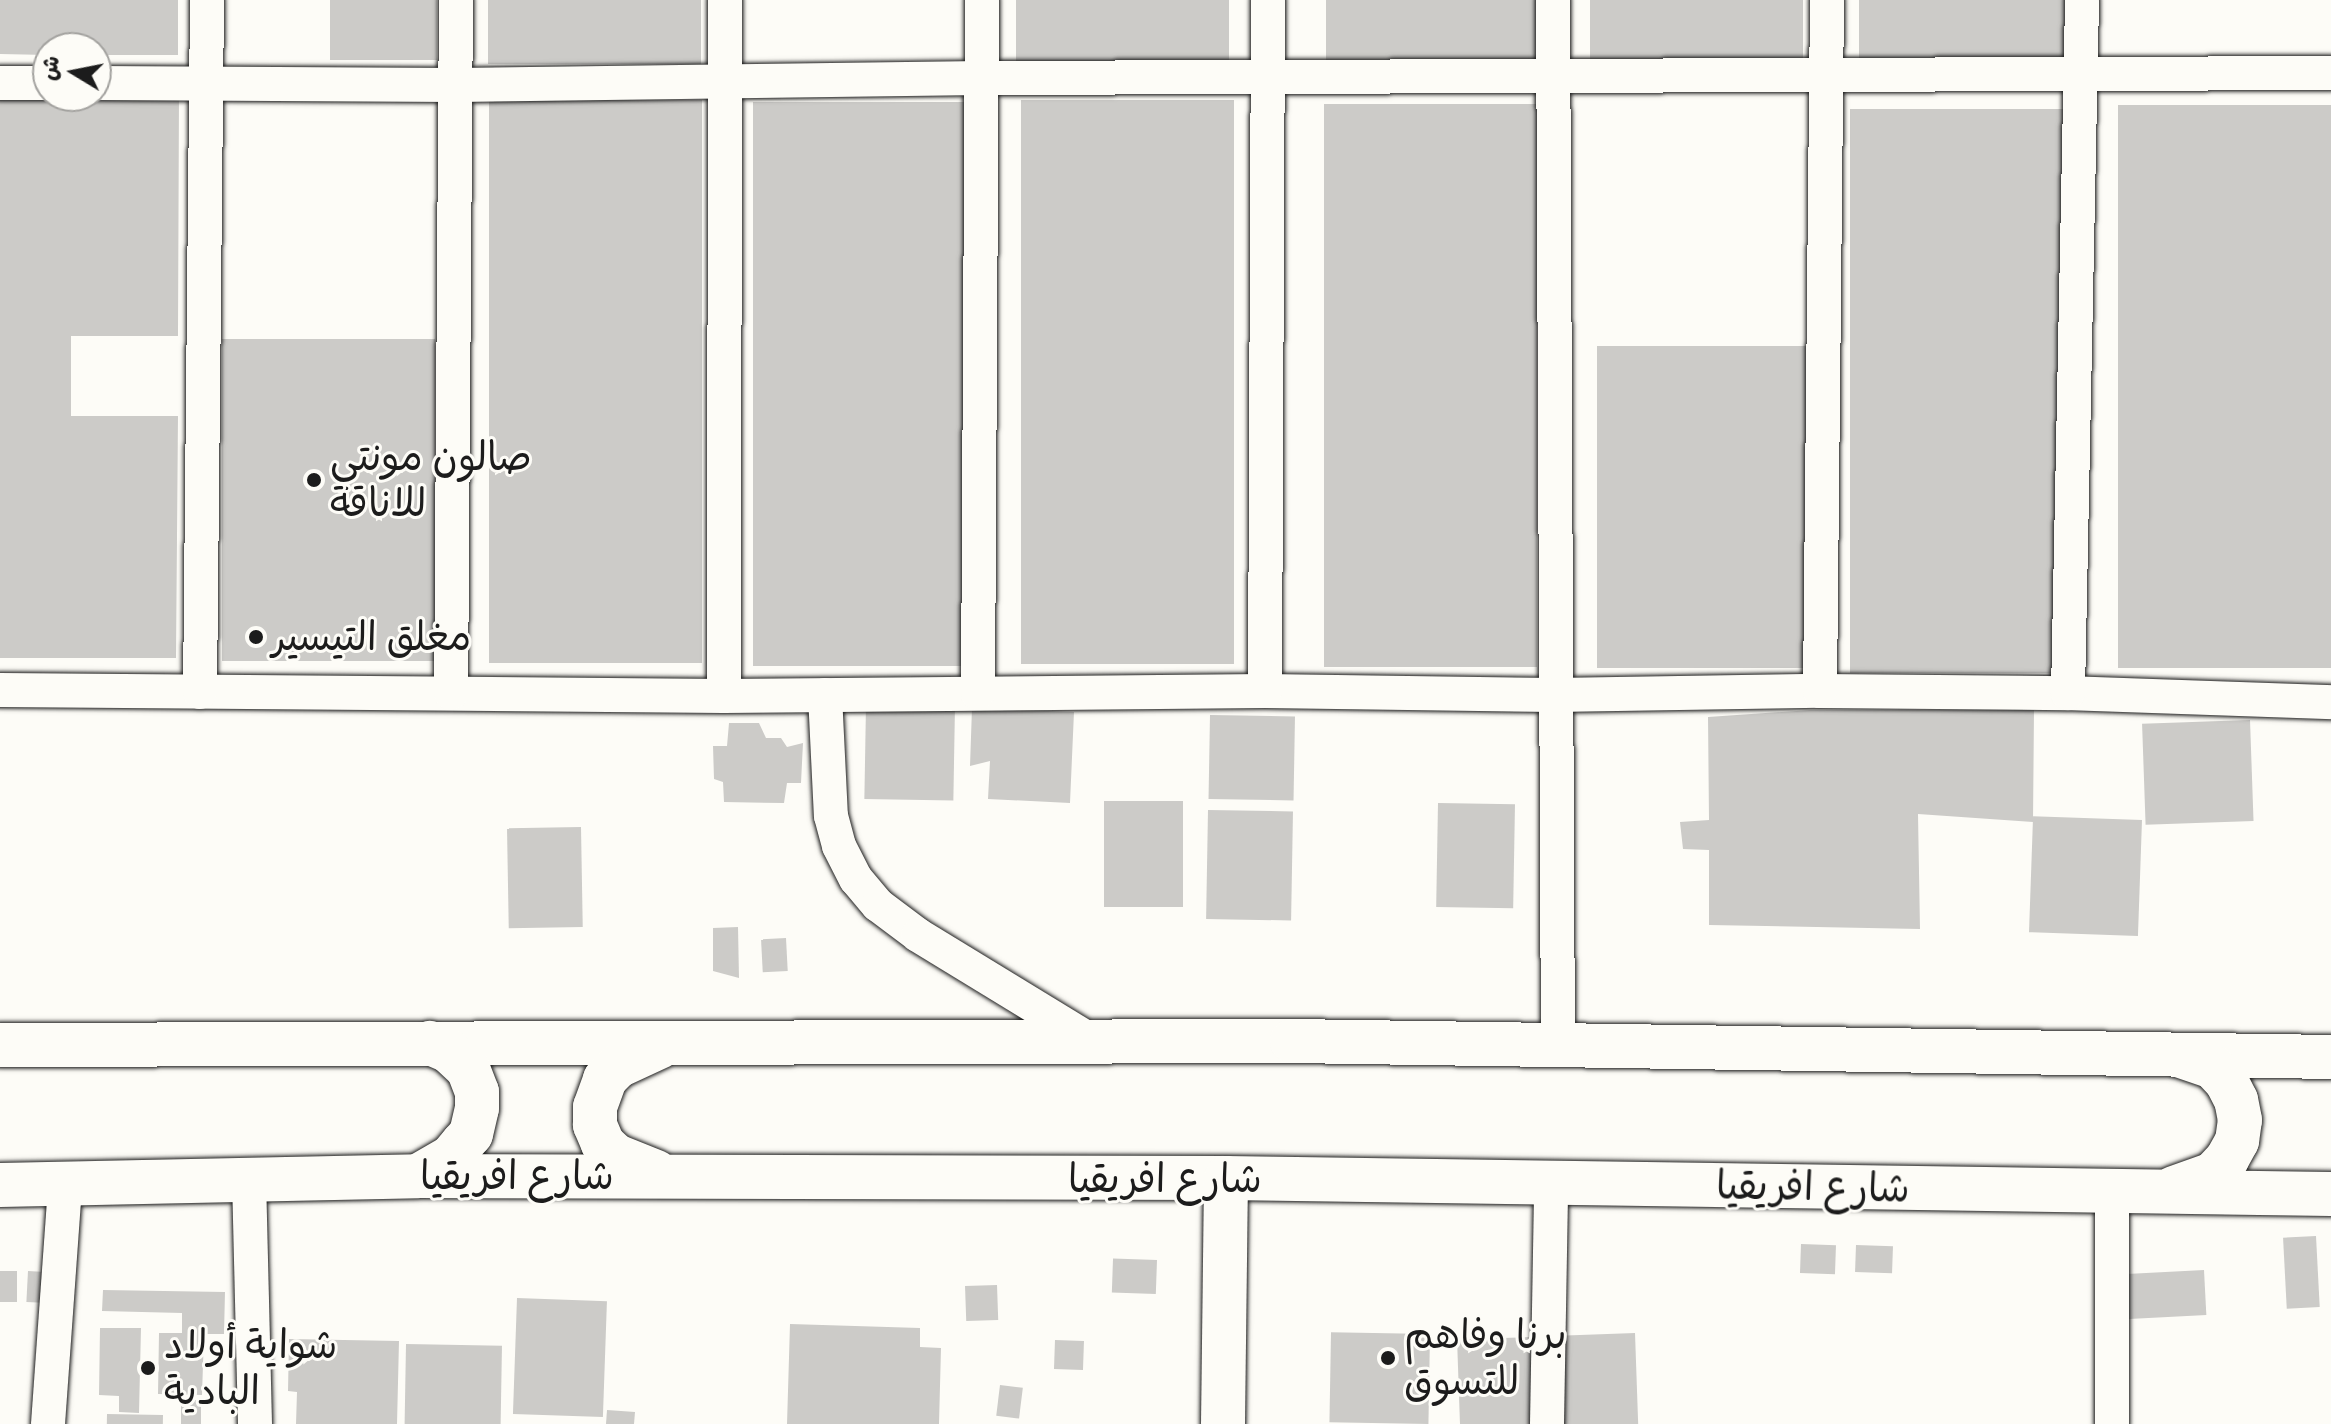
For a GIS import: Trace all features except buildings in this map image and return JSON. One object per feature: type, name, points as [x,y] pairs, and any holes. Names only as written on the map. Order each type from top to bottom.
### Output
[{"type":"street","points":[[200,692],[207,0]]},
{"type":"street","points":[[451,693],[456,0]]},
{"type":"street","points":[[724,696],[725,0]]},
{"type":"street","points":[[978,693],[982,0]]},
{"type":"street","points":[[1265,691],[1268,0]]},
{"type":"street","points":[[1553,0],[1558,1044]]},
{"type":"street","points":[[1820,691],[1827,0]]},
{"type":"street","points":[[2068,693],[2082,0]]},
{"type":"street","points":[[112,83],[456,85],[982,78],[1267,80],[1826,73],[2331,73]]},
{"type":"street","points":[[0,83],[32,83]]},
{"type":"street","points":[[0,690],[724,696],[1265,691],[1554,695],[1820,691],[2068,693],[2331,702]]},
{"type":"street","points":[[825,695],[831,816],[839,846],[856,879],[878,905],[918,935],[1093,1042]]},
{"type":"street","points":[[418,1176],[452,1156],[471,1134],[477,1108],[477,1092],[468,1069],[449,1051],[430,1043]]},
{"type":"street","points":[[667,1044],[618,1066],[605,1079],[595,1107],[595,1125],[603,1144],[616,1156],[671,1177]]},
{"type":"street","points":[[0,1045],[1558,1044],[2331,1057]]},
{"type":"street","points":[[2156,1191],[2195,1183],[2213,1174],[2227,1159],[2237,1141],[2240,1120],[2236,1100],[2220,1074],[2194,1058],[2174,1055]]},
{"type":"street","name":"شارع افريقيا","points":[[0,1185],[418,1176],[1226,1178],[2331,1194]]},
{"type":"street","points":[[249,1178],[255,1424]]},
{"type":"street","points":[[1223,1424],[1226,1178]]},
{"type":"street","points":[[1547,1424],[1551,1183]]},
{"type":"street","points":[[48,1424],[65,1186]]},
{"type":"street","points":[[2112,1192],[2112,1424]]},
{"type":"place","name":"صالون مونتي للاناقة","points":[[314,480]]},
{"type":"place","name":"مغلق التيسير","points":[[256,637]]},
{"type":"place","name":"برنا وفاهم للتسوق","points":[[1388,1358]]},
{"type":"place","name":"شواية أولاد البادية","points":[[148,1368]]}]
